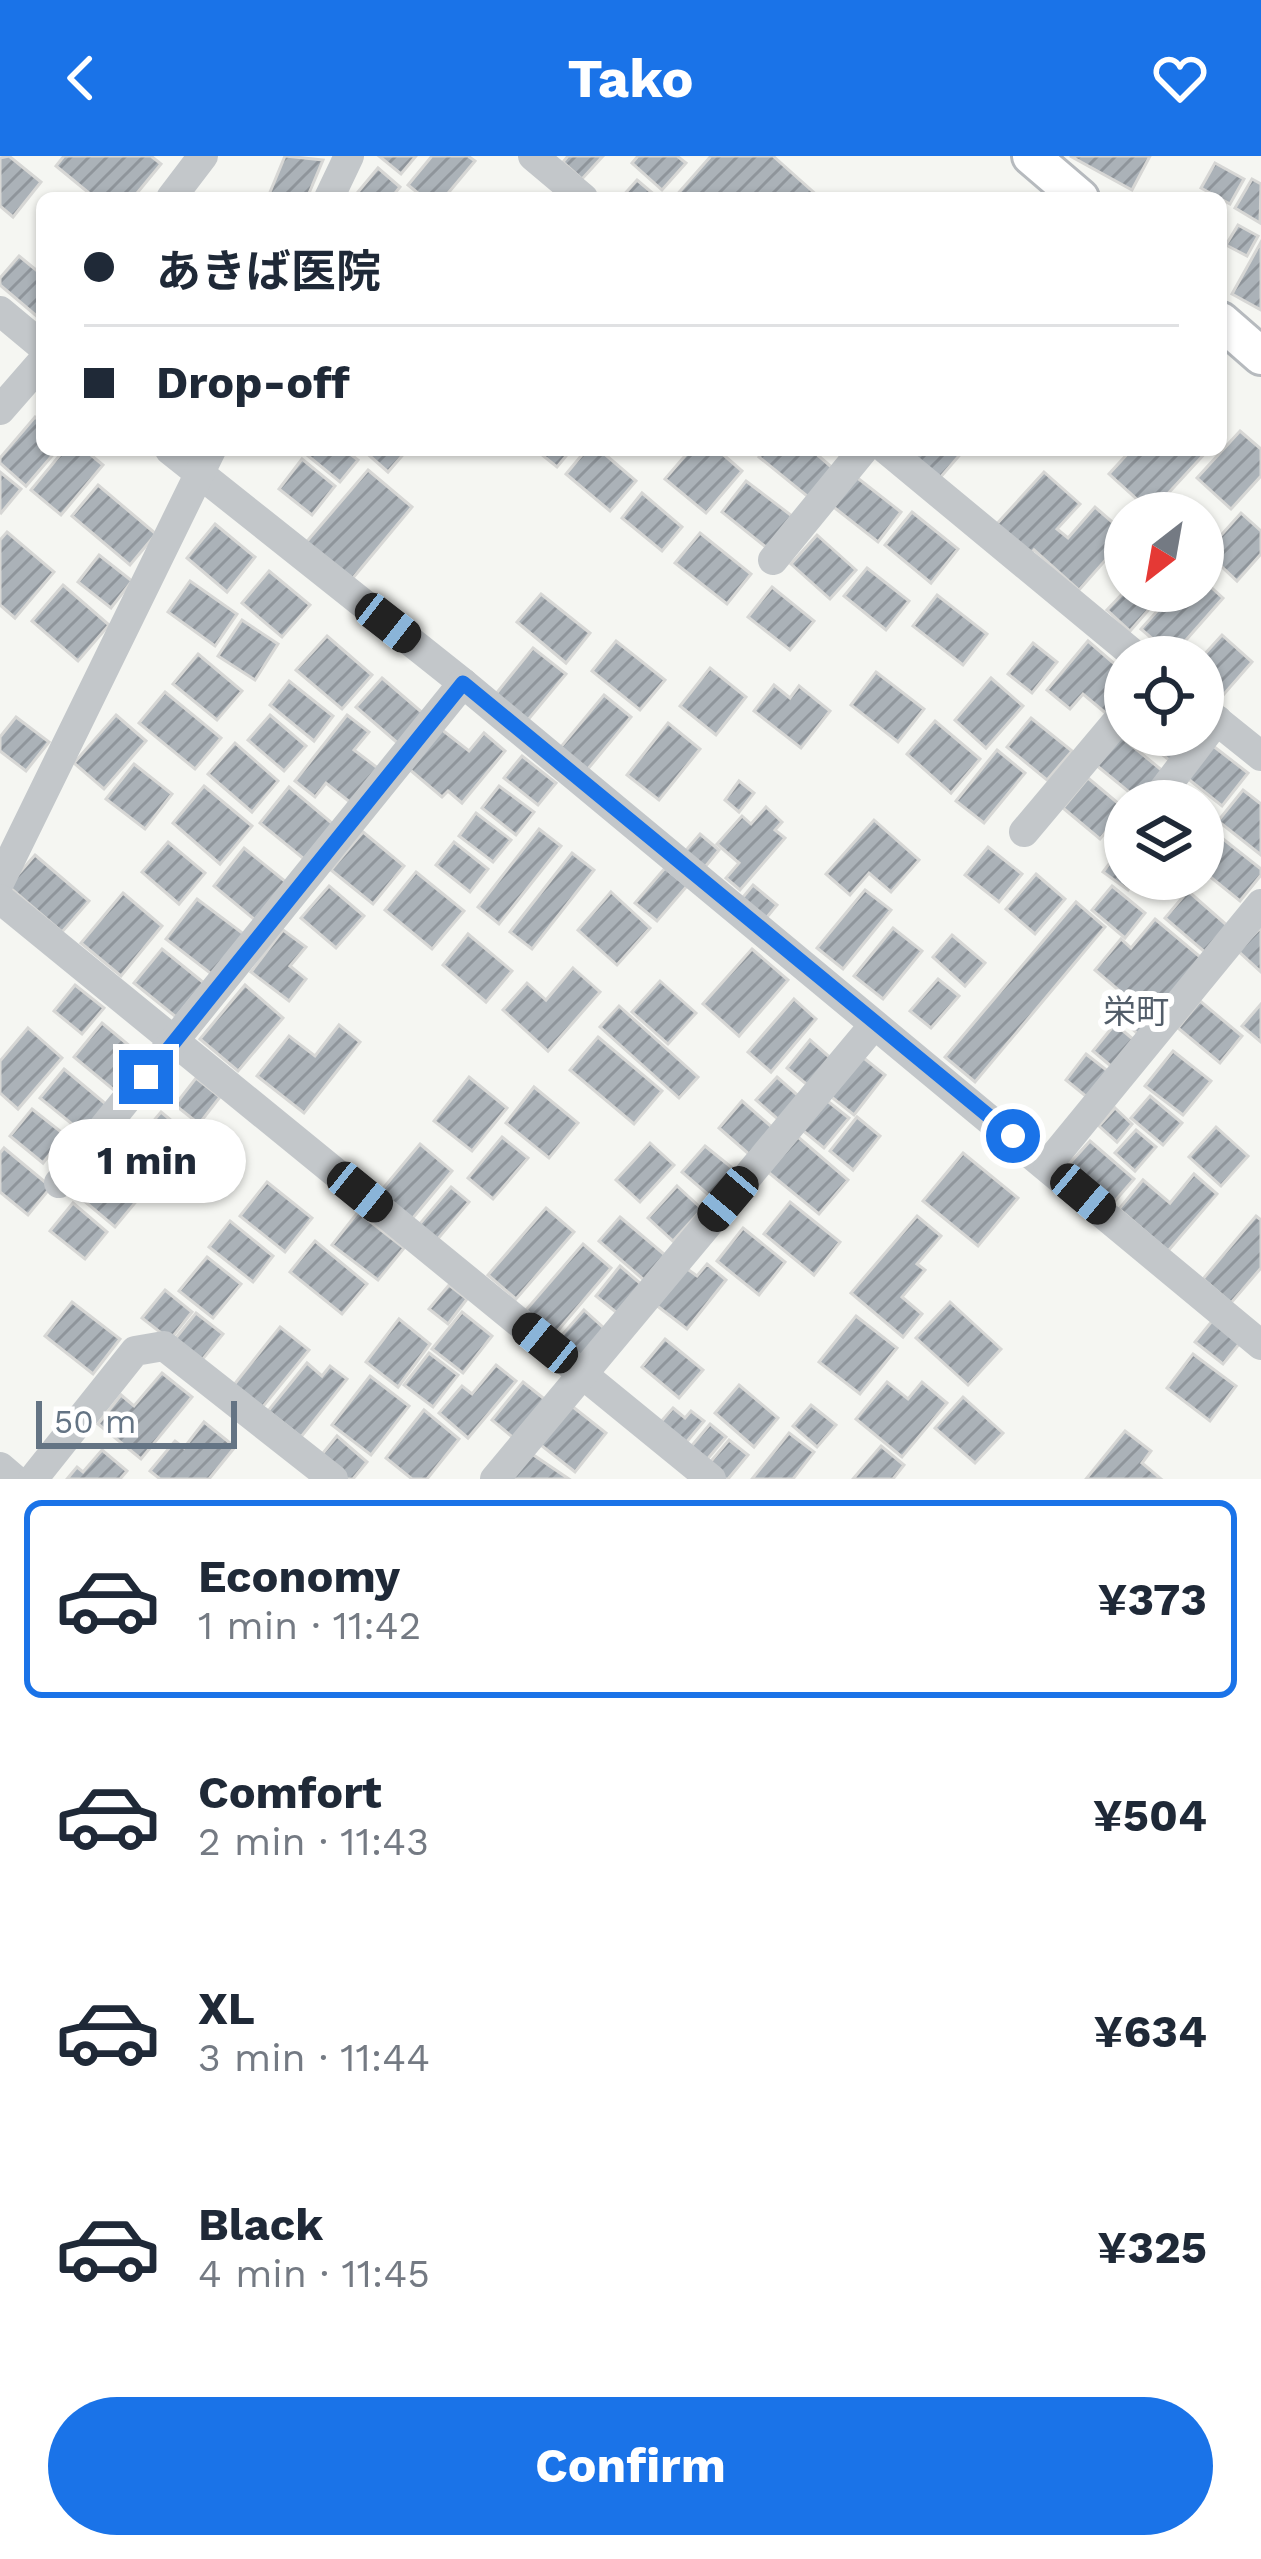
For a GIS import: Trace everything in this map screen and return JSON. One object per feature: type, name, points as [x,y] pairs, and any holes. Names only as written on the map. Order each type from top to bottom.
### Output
[{"type":"main road","points":[[1031,156],[1072,192]]},
{"type":"main road","points":[[1227,326],[1261,356]]},
{"type":"street","points":[[176,192],[203,156]]},
{"type":"street","points":[[332,192],[349,156]]},
{"type":"street","points":[[532,156],[576,192]]},
{"type":"street","points":[[0,311],[36,341]]},
{"type":"street","points":[[0,410],[36,369]]},
{"type":"street","points":[[773,560],[858,456]]},
{"type":"street","points":[[894,456],[1112,636]]},
{"type":"street","points":[[0,881],[206,462],[463,683],[1261,1345]]},
{"type":"street","points":[[59,1183],[463,683]]},
{"type":"street","points":[[1224,726],[1261,756]]},
{"type":"street","points":[[1024,832],[1104,737]]},
{"type":"street","points":[[0,899],[711,1479]]},
{"type":"street","points":[[1048,1164],[1261,904]]},
{"type":"street","points":[[495,1479],[874,1025]]},
{"type":"street","points":[[34,1479],[135,1352],[164,1346],[333,1479]]},
{"type":"street","points":[[0,1467],[14,1479]]},
{"type":"building","points":[[9,156],[41,182],[13,217],[0,206],[0,158]]},
{"type":"building","points":[[64,156],[151,156],[161,164],[138,192],[88,192],[56,166]]},
{"type":"building","points":[[285,156],[323,160],[310,192],[270,192]]},
{"type":"building","points":[[379,156],[416,156],[401,174]]},
{"type":"building","points":[[432,156],[468,156],[475,161],[449,192],[417,192],[408,185]]},
{"type":"building","points":[[568,156],[603,156],[582,179],[563,162]]},
{"type":"building","points":[[638,156],[677,156],[686,163],[662,190],[632,163]]},
{"type":"building","points":[[711,156],[773,156],[813,192],[679,192]]},
{"type":"building","points":[[1070,156],[1150,156],[1132,190]]},
{"type":"building","points":[[1215,163],[1244,179],[1230,204],[1227,192],[1201,188]]},
{"type":"building","points":[[378,168],[400,187],[396,192],[358,192]]},
{"type":"building","points":[[1252,179],[1261,184],[1260,223],[1235,208]]},
{"type":"building","points":[[637,180],[651,192],[626,192]]},
{"type":"building","points":[[1238,225],[1258,236],[1247,256],[1227,243]]},
{"type":"building","points":[[1261,242],[1261,310],[1232,294]]},
{"type":"building","points":[[19,256],[36,270],[36,315],[0,285],[0,278]]},
{"type":"building","points":[[36,418],[36,456],[52,456],[26,486],[0,458]]},
{"type":"building","points":[[1240,431],[1261,449],[1261,476],[1231,509],[1224,503],[1224,492],[1212,492],[1197,478],[1217,456],[1227,456],[1227,445]]},
{"type":"building","points":[[59,456],[92,456],[103,465],[61,515],[31,490]]},
{"type":"building","points":[[308,456],[358,460],[340,482]]},
{"type":"building","points":[[370,456],[402,456],[388,472]]},
{"type":"building","points":[[543,456],[566,456],[557,467]]},
{"type":"building","points":[[581,456],[607,456],[636,481],[610,511],[566,474]]},
{"type":"building","points":[[685,456],[725,456],[742,471],[706,513],[665,479]]},
{"type":"building","points":[[819,456],[836,471],[812,500],[759,457]]},
{"type":"building","points":[[912,456],[959,456],[939,479]]},
{"type":"building","points":[[1126,456],[1202,456],[1169,492],[1129,492],[1109,474]]},
{"type":"building","points":[[302,459],[335,486],[312,515],[279,489]]},
{"type":"building","points":[[368,470],[412,507],[348,584],[303,546]]},
{"type":"building","points":[[0,472],[21,489],[1,513],[0,512]]},
{"type":"building","points":[[1044,472],[1080,504],[1057,529],[1068,538],[1095,507],[1104,515],[1104,562],[1079,590],[1034,550],[1029,556],[995,526]]},
{"type":"building","points":[[855,476],[901,512],[878,542],[831,505]]},
{"type":"building","points":[[746,481],[792,516],[767,548],[722,512]]},
{"type":"building","points":[[98,485],[156,534],[130,565],[72,516]]},
{"type":"building","points":[[642,493],[682,527],[662,551],[622,518]]},
{"type":"building","points":[[912,512],[958,549],[931,583],[885,545]]},
{"type":"building","points":[[1241,513],[1261,531],[1261,554],[1237,581],[1224,569],[1224,532]]},
{"type":"building","points":[[215,524],[255,557],[227,592],[187,558]]},
{"type":"building","points":[[7,532],[54,572],[15,618],[0,605],[0,540]]},
{"type":"building","points":[[700,533],[751,574],[727,604],[675,563]]},
{"type":"building","points":[[817,535],[856,570],[830,599],[791,564]]},
{"type":"building","points":[[99,555],[132,581],[111,608],[78,582]]},
{"type":"building","points":[[867,568],[909,601],[886,630],[844,596]]},
{"type":"building","points":[[269,571],[310,605],[282,637],[242,603]]},
{"type":"building","points":[[190,581],[237,614],[215,646],[168,612]]},
{"type":"building","points":[[63,585],[109,625],[78,661],[32,621]]},
{"type":"building","points":[[772,587],[814,621],[790,650],[748,617]]},
{"type":"building","points":[[541,594],[590,633],[566,663],[517,622]]},
{"type":"building","points":[[937,595],[987,634],[963,665],[913,626]]},
{"type":"building","points":[[1109,612],[1147,612],[1130,631]]},
{"type":"building","points":[[1156,612],[1211,612],[1190,636],[1149,636],[1141,629]]},
{"type":"building","points":[[242,620],[278,644],[255,680],[218,656]]},
{"type":"building","points":[[327,636],[372,675],[342,709],[296,670]]},
{"type":"building","points":[[1224,637],[1252,662],[1224,694]]},
{"type":"building","points":[[616,641],[665,680],[640,710],[592,671]]},
{"type":"building","points":[[1088,641],[1104,655],[1104,712],[1083,694],[1070,709],[1047,690]]},
{"type":"building","points":[[1033,643],[1057,662],[1032,693],[1008,674]]},
{"type":"building","points":[[533,648],[566,674],[527,721],[495,695]]},
{"type":"building","points":[[198,654],[242,691],[217,720],[173,684]]},
{"type":"building","points":[[710,668],[746,697],[716,735],[680,706]]},
{"type":"building","points":[[876,672],[924,709],[898,742],[851,705]]},
{"type":"building","points":[[382,678],[425,715],[400,745],[356,707]]},
{"type":"building","points":[[991,678],[1023,706],[986,748],[955,720]]},
{"type":"building","points":[[289,681],[333,716],[314,741],[270,705]]},
{"type":"building","points":[[774,685],[790,698],[799,686],[830,711],[801,748],[754,711]]},
{"type":"building","points":[[165,692],[221,738],[195,769],[139,723]]},
{"type":"building","points":[[604,695],[631,717],[587,770],[560,748]]},
{"type":"building","points":[[116,715],[146,741],[104,789],[74,763]]},
{"type":"building","points":[[270,715],[306,746],[284,771],[248,740]]},
{"type":"building","points":[[347,715],[369,732],[354,750],[379,769],[351,803],[326,783],[315,797],[295,781]]},
{"type":"building","points":[[16,717],[49,742],[26,771],[0,751],[0,737]]},
{"type":"building","points":[[1031,718],[1072,751],[1047,780],[1007,747]]},
{"type":"building","points":[[935,721],[980,759],[951,793],[907,754]]},
{"type":"building","points":[[668,723],[700,749],[659,800],[627,775]]},
{"type":"building","points":[[441,729],[469,751],[484,733],[505,751],[462,803],[448,791],[442,797],[409,769]]},
{"type":"building","points":[[235,743],[278,781],[252,812],[208,774]]},
{"type":"building","points":[[997,750],[1025,773],[984,823],[956,801]]},
{"type":"building","points":[[1224,754],[1248,773],[1224,803],[1224,780],[1190,780],[1182,774],[1197,756]]},
{"type":"building","points":[[1104,755],[1144,756],[1164,772],[1157,780],[1114,780],[1096,765]]},
{"type":"building","points":[[522,756],[556,783],[538,805],[504,778]]},
{"type":"building","points":[[134,764],[172,794],[145,829],[106,799]]},
{"type":"building","points":[[1088,778],[1104,791],[1104,834],[1100,839],[1063,808]]},
{"type":"building","points":[[739,781],[754,793],[739,812],[725,800]]},
{"type":"building","points":[[204,786],[252,826],[220,864],[173,823]]},
{"type":"building","points":[[499,786],[534,812],[516,835],[482,808]]},
{"type":"building","points":[[289,787],[333,824],[304,859],[260,823]]},
{"type":"building","points":[[1243,790],[1261,804],[1261,855],[1224,826],[1224,814]]},
{"type":"building","points":[[766,807],[782,822],[775,830],[785,838],[740,890],[726,878],[739,863],[717,844],[742,816],[751,824]]},
{"type":"building","points":[[476,813],[511,840],[493,862],[459,836]]},
{"type":"building","points":[[874,820],[919,860],[891,892],[869,873],[850,895],[826,874]]},
{"type":"building","points":[[539,829],[561,846],[499,924],[478,907]]},
{"type":"building","points":[[363,832],[404,866],[373,904],[331,870]]},
{"type":"building","points":[[700,834],[719,850],[700,873],[681,856]]},
{"type":"building","points":[[1224,840],[1261,869],[1240,901],[1224,888]]},
{"type":"building","points":[[168,842],[205,873],[179,904],[142,872]]},
{"type":"building","points":[[454,842],[488,869],[470,892],[436,865]]},
{"type":"building","points":[[988,847],[1022,874],[999,902],[965,875]]},
{"type":"building","points":[[244,848],[286,882],[255,920],[214,886]]},
{"type":"building","points":[[572,853],[594,870],[532,949],[510,932]]},
{"type":"building","points":[[35,855],[89,901],[62,932],[8,886]]},
{"type":"building","points":[[665,868],[687,886],[657,921],[635,903]]},
{"type":"building","points":[[416,872],[464,911],[432,949],[385,910]]},
{"type":"building","points":[[1036,874],[1065,899],[1035,934],[1006,909]]},
{"type":"building","points":[[753,885],[777,905],[763,922],[739,902]]},
{"type":"building","points":[[329,886],[364,916],[336,948],[301,918]]},
{"type":"building","points":[[865,890],[891,910],[843,969],[817,948]]},
{"type":"building","points":[[611,892],[650,928],[617,965],[578,930]]},
{"type":"building","points":[[123,893],[162,926],[121,976],[81,943]]},
{"type":"building","points":[[1104,896],[1104,900],[1129,900],[1145,913],[1125,938],[1092,910]]},
{"type":"building","points":[[197,899],[245,935],[214,976],[166,939]]},
{"type":"building","points":[[1180,900],[1198,900],[1230,928],[1207,954],[1165,918]]},
{"type":"building","points":[[1076,902],[1105,927],[975,1082],[945,1057]]},
{"type":"building","points":[[1155,919],[1205,961],[1138,1034],[1116,1015],[1129,999],[1095,970],[1121,939],[1131,948]]},
{"type":"building","points":[[1261,927],[1261,972],[1238,951]]},
{"type":"building","points":[[893,928],[922,951],[883,999],[854,976]]},
{"type":"building","points":[[283,930],[306,947],[290,966],[306,979],[289,1001],[251,972]]},
{"type":"building","points":[[468,934],[512,971],[486,1002],[443,965]]},
{"type":"building","points":[[952,935],[985,963],[965,986],[933,957]]},
{"type":"building","points":[[162,949],[204,983],[176,1017],[134,983]]},
{"type":"building","points":[[752,949],[788,980],[739,1036],[703,1004]]},
{"type":"building","points":[[573,968],[600,992],[548,1051],[503,1010],[527,983],[546,1000]]},
{"type":"building","points":[[938,979],[959,996],[931,1028],[910,1011]]},
{"type":"building","points":[[660,981],[696,1013],[668,1044],[632,1012]]},
{"type":"building","points":[[75,985],[104,1008],[82,1034],[54,1011]]},
{"type":"building","points":[[245,985],[283,1018],[238,1071],[200,1039]]},
{"type":"building","points":[[794,999],[816,1019],[771,1072],[748,1052]]},
{"type":"building","points":[[1200,1001],[1242,1036],[1220,1063],[1178,1028]]},
{"type":"building","points":[[1261,1004],[1261,1042],[1242,1026]]},
{"type":"building","points":[[619,1006],[698,1077],[679,1098],[600,1027]]},
{"type":"building","points":[[102,1023],[143,1057],[115,1091],[74,1057]]},
{"type":"building","points":[[1115,1024],[1134,1040],[1112,1067],[1093,1051]]},
{"type":"building","points":[[339,1025],[360,1042],[304,1113],[257,1076],[289,1036],[315,1056]]},
{"type":"building","points":[[28,1028],[62,1058],[18,1109],[0,1093],[0,1061]]},
{"type":"building","points":[[598,1037],[662,1091],[634,1124],[570,1070]]},
{"type":"building","points":[[810,1040],[834,1061],[811,1088],[787,1068]]},
{"type":"building","points":[[1173,1051],[1211,1081],[1183,1115],[1145,1086]]},
{"type":"building","points":[[1086,1054],[1109,1072],[1088,1098],[1066,1080]]},
{"type":"building","points":[[860,1055],[885,1075],[854,1115],[829,1095]]},
{"type":"building","points":[[64,1069],[107,1105],[83,1133],[40,1098]]},
{"type":"building","points":[[469,1077],[507,1108],[472,1151],[434,1121]]},
{"type":"building","points":[[777,1077],[802,1099],[781,1122],[756,1100]]},
{"type":"building","points":[[196,1078],[220,1097],[199,1124],[175,1105]]},
{"type":"building","points":[[534,1087],[578,1123],[549,1158],[506,1123]]},
{"type":"building","points":[[1150,1096],[1182,1123],[1163,1145],[1131,1118]]},
{"type":"building","points":[[825,1099],[849,1118],[824,1148],[801,1129]]},
{"type":"building","points":[[742,1101],[773,1128],[750,1155],[719,1128]]},
{"type":"building","points":[[1115,1108],[1132,1124],[1117,1142],[1099,1126]]},
{"type":"building","points":[[32,1109],[65,1135],[43,1163],[10,1136]]},
{"type":"building","points":[[161,1112],[190,1136],[146,1188],[117,1164]]},
{"type":"building","points":[[857,1117],[880,1136],[853,1170],[830,1151]]},
{"type":"building","points":[[1216,1127],[1248,1156],[1221,1186],[1189,1157]]},
{"type":"building","points":[[1136,1130],[1156,1147],[1135,1171],[1115,1153]]},
{"type":"building","points":[[502,1137],[528,1158],[493,1199],[468,1178]]},
{"type":"building","points":[[798,1137],[848,1180],[819,1214],[768,1172]]},
{"type":"building","points":[[1090,1141],[1134,1179],[1114,1202],[1070,1163]]},
{"type":"building","points":[[650,1143],[674,1165],[640,1202],[616,1180]]},
{"type":"building","points":[[420,1144],[452,1171],[412,1219],[380,1192]]},
{"type":"building","points":[[705,1146],[736,1171],[712,1198],[682,1172]]},
{"type":"building","points":[[4,1148],[51,1187],[28,1215],[0,1192]]},
{"type":"building","points":[[963,1153],[1018,1198],[978,1246],[923,1201]]},
{"type":"building","points":[[94,1161],[139,1198],[115,1227],[70,1189]]},
{"type":"building","points":[[1194,1174],[1217,1194],[1168,1251],[1119,1209],[1143,1180],[1170,1203]]},
{"type":"building","points":[[267,1182],[312,1218],[285,1252],[240,1216]]},
{"type":"building","points":[[677,1186],[702,1209],[673,1241],[648,1218]]},
{"type":"building","points":[[451,1187],[469,1202],[436,1241],[418,1226]]},
{"type":"building","points":[[790,1202],[840,1242],[814,1275],[764,1234]]},
{"type":"building","points":[[73,1203],[107,1232],[85,1259],[50,1231]]},
{"type":"building","points":[[546,1208],[574,1232],[516,1299],[488,1275]]},
{"type":"building","points":[[358,1212],[404,1248],[378,1280],[332,1245]]},
{"type":"building","points":[[917,1216],[941,1236],[917,1264],[925,1270],[902,1297],[922,1314],[903,1337],[851,1293]]},
{"type":"building","points":[[1256,1216],[1261,1220],[1261,1268],[1231,1303],[1203,1279]]},
{"type":"building","points":[[620,1217],[665,1255],[644,1280],[599,1241]]},
{"type":"building","points":[[230,1221],[273,1256],[253,1282],[209,1247]]},
{"type":"building","points":[[743,1228],[785,1262],[759,1295],[717,1261]]},
{"type":"building","points":[[315,1241],[367,1284],[342,1314],[290,1272]]},
{"type":"building","points":[[583,1244],[611,1268],[554,1335],[526,1310]]},
{"type":"building","points":[[207,1257],[241,1284],[213,1318],[179,1291]]},
{"type":"building","points":[[707,1264],[726,1280],[687,1329],[656,1305],[686,1268],[697,1276]]},
{"type":"building","points":[[620,1266],[641,1284],[617,1313],[596,1296]]},
{"type":"building","points":[[449,1285],[467,1299],[448,1324],[429,1309]]},
{"type":"building","points":[[165,1290],[192,1312],[170,1340],[142,1318]]},
{"type":"building","points":[[72,1302],[120,1339],[93,1374],[45,1336]]},
{"type":"building","points":[[950,1302],[1001,1349],[968,1385],[916,1338]]},
{"type":"building","points":[[584,1310],[606,1330],[579,1362],[556,1342]]},
{"type":"building","points":[[462,1312],[492,1336],[463,1373],[432,1349]]},
{"type":"building","points":[[196,1313],[223,1334],[202,1360],[175,1339]]},
{"type":"building","points":[[856,1316],[897,1348],[860,1394],[819,1362]]},
{"type":"building","points":[[399,1319],[430,1344],[398,1387],[366,1362]]},
{"type":"building","points":[[1212,1321],[1240,1343],[1223,1364],[1195,1342]]},
{"type":"building","points":[[280,1327],[309,1350],[261,1409],[233,1386]]},
{"type":"building","points":[[665,1339],[703,1370],[679,1398],[642,1367]]},
{"type":"building","points":[[429,1353],[458,1375],[433,1407],[404,1385]]},
{"type":"building","points":[[1193,1354],[1236,1386],[1210,1421],[1167,1388]]},
{"type":"building","points":[[307,1363],[322,1376],[330,1366],[347,1379],[301,1437],[268,1411]]},
{"type":"building","points":[[496,1365],[516,1381],[468,1438],[439,1413],[462,1386],[472,1394]]},
{"type":"building","points":[[162,1373],[192,1397],[141,1459],[98,1424],[121,1395],[134,1406]]},
{"type":"building","points":[[370,1376],[409,1406],[371,1455],[332,1425]]},
{"type":"building","points":[[523,1382],[547,1401],[516,1440],[492,1420]]},
{"type":"building","points":[[887,1382],[908,1399],[922,1382],[947,1403],[902,1457],[856,1419]]},
{"type":"building","points":[[739,1385],[778,1418],[754,1447],[715,1413]]},
{"type":"building","points":[[963,1397],[1003,1433],[975,1463],[935,1428]]},
{"type":"building","points":[[568,1403],[606,1433],[575,1472],[537,1442]]},
{"type":"building","points":[[811,1405],[836,1425],[817,1447],[793,1426]]},
{"type":"building","points":[[673,1408],[685,1418],[691,1411],[704,1421],[684,1445],[660,1423]]},
{"type":"building","points":[[424,1410],[459,1439],[427,1479],[412,1479],[386,1458]]},
{"type":"building","points":[[204,1422],[235,1447],[209,1479],[160,1479],[150,1471],[175,1441],[184,1448]]},
{"type":"building","points":[[710,1424],[726,1437],[705,1462],[689,1449]]},
{"type":"building","points":[[1125,1431],[1151,1451],[1142,1463],[1161,1479],[1086,1479]]},
{"type":"building","points":[[789,1433],[814,1452],[793,1479],[752,1479]]},
{"type":"building","points":[[337,1436],[367,1462],[353,1479],[345,1479],[319,1458]]},
{"type":"building","points":[[729,1440],[748,1455],[723,1479],[707,1466]]},
{"type":"building","points":[[881,1446],[904,1465],[893,1479],[853,1479]]},
{"type":"building","points":[[102,1450],[127,1471],[120,1479],[67,1479],[77,1467],[83,1472]]},
{"type":"building","points":[[529,1452],[569,1479],[511,1479]]},
{"type":"district","name":"栄町","points":[[1136,1011]]},
{"type":"route","points":[[146,1077],[463,683],[1013,1136]]}]
